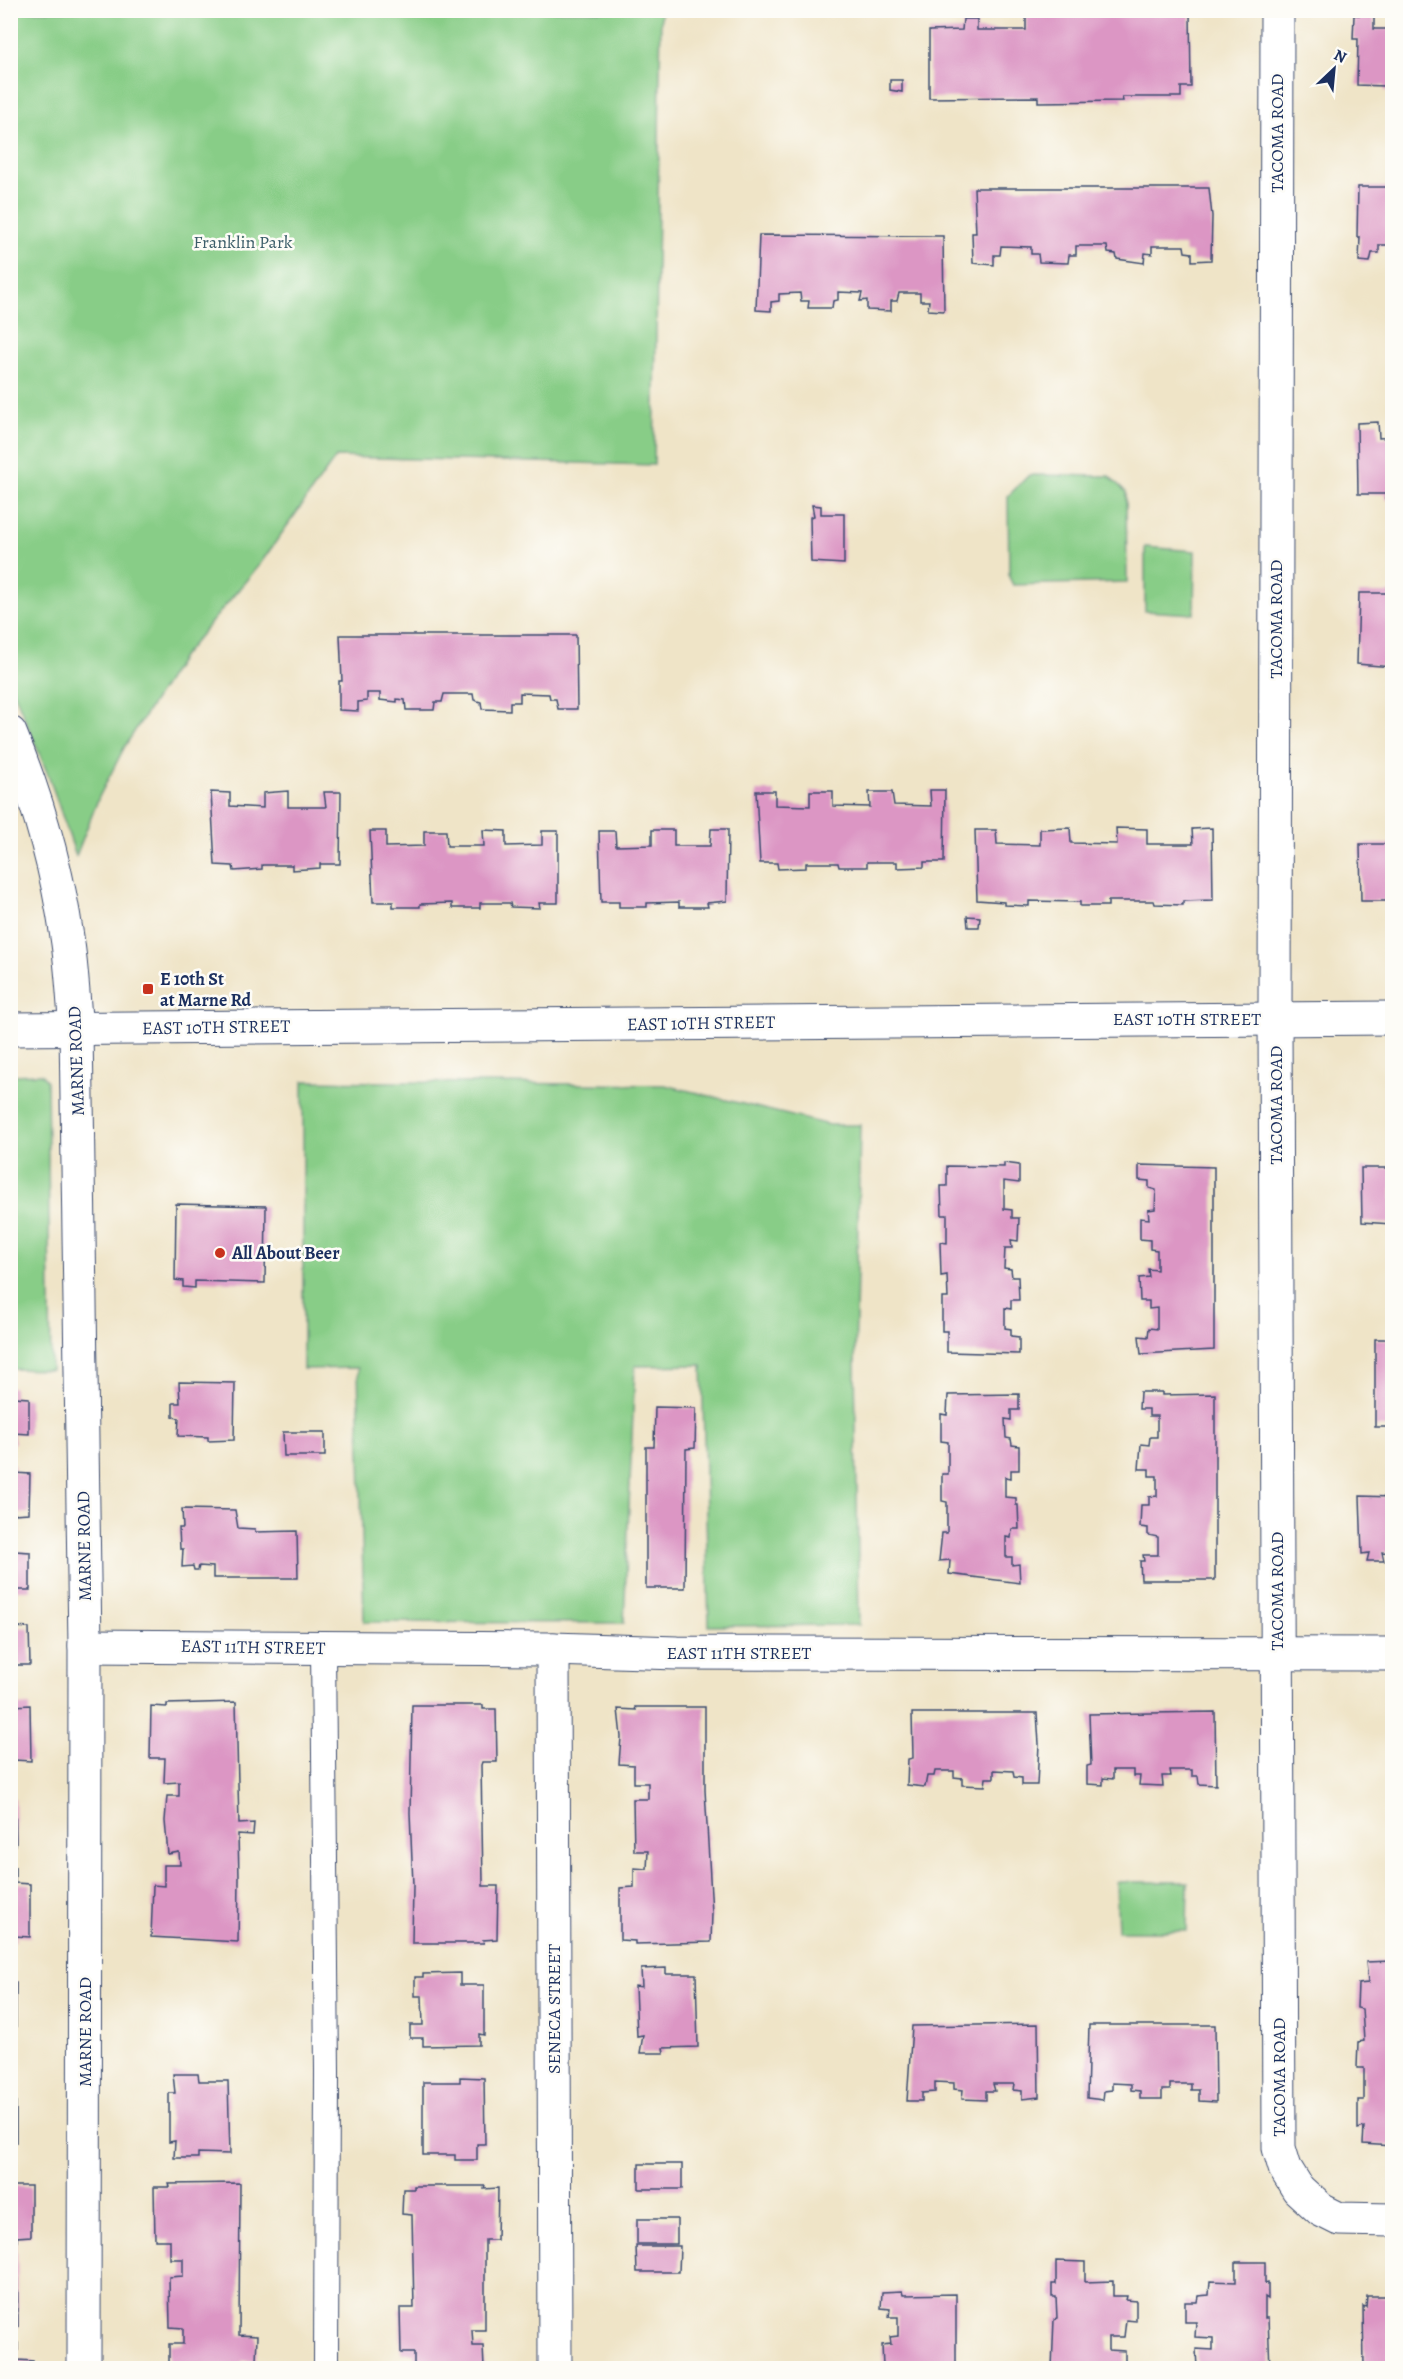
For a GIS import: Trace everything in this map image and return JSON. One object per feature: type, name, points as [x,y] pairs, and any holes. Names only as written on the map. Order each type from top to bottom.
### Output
[{"type":"street","name":"TACOMA ROAD","points":[[1277,10],[1275,1018],[1279,2148],[1285,2168],[1302,2193],[1321,2210],[1339,2218],[1392,2220]]},
{"type":"street","name":"MARNE ROAD","points":[[10,733],[34,797],[53,870],[67,937],[76,1029],[85,1646],[84,2368]]},
{"type":"street","name":"EAST 10TH STREET","points":[[10,1029],[1392,1018]]},
{"type":"street","name":"EAST 11TH STREET","points":[[85,1646],[553,1649],[677,1653],[1392,1654]]},
{"type":"street","name":"SENECA STREET","points":[[553,1649],[555,2368]]},
{"type":"lane","points":[[323,1647],[327,2013],[326,2368]]},
{"type":"green space","name":"Franklin Park","points":[[10,11],[661,11],[654,465],[336,457],[260,564],[183,656],[125,746],[99,797],[76,856],[49,777],[11,685]]},
{"type":"green space","points":[[1029,475],[1109,476],[1126,492],[1127,582],[1013,585],[1009,577],[1008,496]]},
{"type":"green space","points":[[1145,547],[1195,551],[1194,614],[1145,611]]},
{"type":"green space","points":[[41,1074],[47,1081],[51,1370],[11,1369],[11,1075]]},
{"type":"green space","points":[[303,1081],[665,1085],[829,1125],[860,1125],[855,1364],[859,1625],[709,1626],[702,1365],[635,1366],[624,1623],[364,1622],[358,1368],[303,1369]]},
{"type":"green space","points":[[1116,1882],[1188,1882],[1187,1931],[1118,1931]]},
{"type":"building","points":[[1026,10],[1190,11],[1191,87],[1181,87],[1181,97],[1122,97],[1123,101],[1038,102],[1038,97],[929,98],[929,31],[962,30],[963,19],[977,19],[977,30],[1026,30]]},
{"type":"building","points":[[1354,15],[1374,15],[1374,29],[1392,29],[1392,91],[1385,91],[1384,86],[1357,85],[1358,39],[1353,39]]},
{"type":"building","points":[[890,80],[902,80],[902,92],[890,90]]},
{"type":"building","points":[[1358,187],[1392,187],[1392,245],[1379,245],[1379,253],[1372,253],[1370,262],[1359,261]]},
{"type":"building","points":[[974,188],[1209,188],[1212,216],[1211,260],[1192,261],[1192,253],[1185,252],[1184,246],[1152,246],[1152,254],[1145,253],[1144,263],[1117,259],[1116,254],[1108,253],[1107,246],[1076,246],[1076,255],[1069,255],[1068,263],[1039,262],[1038,254],[1031,254],[1031,247],[1001,246],[1000,255],[994,255],[994,265],[973,263],[972,233],[976,233]]},
{"type":"building","points":[[759,235],[943,236],[944,311],[928,310],[929,301],[920,301],[920,293],[899,293],[897,301],[891,301],[891,311],[867,310],[867,300],[860,301],[862,293],[838,292],[838,300],[833,301],[832,308],[808,308],[809,301],[801,301],[800,293],[779,294],[779,301],[771,302],[771,311],[756,310]]},
{"type":"building","points":[[1378,422],[1379,438],[1392,437],[1392,500],[1385,499],[1386,494],[1358,494],[1357,423]]},
{"type":"building","points":[[812,505],[821,506],[821,514],[844,514],[844,564],[811,562],[810,517],[814,516]]},
{"type":"building","points":[[1359,593],[1392,593],[1392,667],[1357,664]]},
{"type":"building","points":[[340,635],[576,635],[577,709],[558,709],[556,699],[550,699],[549,694],[520,693],[520,702],[510,702],[510,710],[482,709],[481,702],[474,700],[473,694],[444,694],[442,702],[435,702],[434,710],[406,710],[405,700],[397,699],[397,702],[380,700],[380,693],[367,693],[367,701],[358,702],[358,711],[339,710],[339,681],[342,681]]},
{"type":"building","points":[[930,790],[945,790],[944,862],[924,862],[924,867],[897,868],[897,862],[867,862],[867,867],[839,867],[838,863],[806,863],[806,868],[778,869],[777,863],[760,863],[756,791],[775,791],[775,805],[810,806],[810,791],[833,791],[833,806],[870,807],[869,792],[892,792],[894,805],[931,806]]},
{"type":"building","points":[[288,791],[288,807],[326,807],[324,792],[341,792],[340,864],[320,864],[320,868],[292,870],[292,865],[262,865],[262,869],[234,871],[233,866],[215,865],[211,792],[230,793],[230,806],[263,808],[263,793]]},
{"type":"building","points":[[1070,828],[1071,843],[1117,844],[1116,828],[1147,829],[1147,844],[1193,844],[1192,829],[1212,828],[1213,900],[1183,901],[1183,905],[1155,904],[1154,901],[1108,901],[1108,906],[1080,906],[1080,902],[1029,901],[1029,906],[1004,905],[1004,902],[977,900],[975,830],[996,830],[997,844],[1040,845],[1040,829]]},
{"type":"building","points":[[711,829],[728,829],[727,901],[707,903],[708,907],[679,907],[679,902],[647,903],[647,907],[619,907],[619,902],[601,902],[599,831],[615,831],[616,846],[652,845],[652,830],[674,830],[674,846],[710,846]]},
{"type":"building","points":[[483,830],[506,831],[506,846],[542,845],[542,831],[558,831],[558,903],[539,903],[540,908],[511,907],[510,903],[480,903],[480,908],[452,908],[452,903],[420,904],[420,907],[393,907],[393,902],[373,902],[370,831],[386,831],[386,847],[424,846],[424,831],[446,831],[447,846],[484,846]]},
{"type":"building","points":[[1360,844],[1392,844],[1392,907],[1390,907],[1390,901],[1361,901]]},
{"type":"building","points":[[967,916],[980,917],[979,927],[968,927]]},
{"type":"building","points":[[1004,1163],[1019,1165],[1019,1183],[1004,1181],[1004,1209],[1012,1210],[1012,1218],[1019,1218],[1018,1241],[1011,1240],[1012,1248],[1005,1248],[1004,1268],[1011,1269],[1012,1277],[1018,1277],[1019,1300],[1011,1300],[1011,1309],[1005,1308],[1005,1328],[1011,1329],[1011,1336],[1019,1337],[1019,1354],[947,1352],[947,1331],[942,1331],[942,1298],[948,1298],[947,1275],[941,1276],[940,1242],[947,1243],[947,1215],[942,1215],[941,1186],[947,1186],[947,1166],[1004,1167]]},
{"type":"building","points":[[1139,1165],[1214,1167],[1214,1350],[1141,1354],[1139,1336],[1148,1337],[1149,1328],[1157,1329],[1157,1308],[1149,1309],[1149,1301],[1140,1301],[1139,1278],[1149,1277],[1148,1269],[1157,1270],[1157,1250],[1150,1249],[1150,1240],[1140,1239],[1140,1218],[1149,1219],[1148,1210],[1155,1209],[1156,1190],[1149,1188],[1149,1181],[1139,1180]]},
{"type":"building","points":[[1361,1168],[1392,1168],[1392,1224],[1362,1222]]},
{"type":"building","points":[[176,1204],[266,1206],[265,1283],[195,1281],[195,1288],[183,1287],[183,1281],[175,1280]]},
{"type":"building","points":[[1375,1339],[1392,1339],[1392,1427],[1375,1427]]},
{"type":"building","points":[[179,1382],[235,1383],[234,1440],[208,1441],[208,1437],[178,1436],[179,1418],[173,1417],[173,1403],[180,1403]]},
{"type":"building","points":[[10,1387],[14,1387],[14,1397],[29,1398],[29,1434],[13,1433],[15,1443],[10,1443]]},
{"type":"building","points":[[1140,1392],[1162,1392],[1162,1395],[1215,1394],[1215,1580],[1141,1580],[1140,1561],[1144,1561],[1143,1555],[1158,1555],[1158,1537],[1148,1535],[1148,1528],[1140,1527],[1141,1505],[1149,1505],[1149,1497],[1157,1496],[1157,1476],[1149,1476],[1149,1469],[1139,1469],[1141,1444],[1149,1445],[1150,1437],[1157,1437],[1157,1416],[1149,1416],[1149,1409],[1139,1409]]},
{"type":"building","points":[[1019,1394],[1019,1410],[1011,1410],[1011,1420],[1005,1419],[1006,1438],[1011,1439],[1012,1445],[1019,1446],[1019,1470],[1011,1470],[1011,1478],[1005,1477],[1005,1497],[1016,1498],[1016,1505],[1018,1505],[1019,1529],[1012,1529],[1011,1538],[1006,1537],[1006,1557],[1012,1557],[1012,1565],[1019,1564],[1020,1583],[949,1574],[950,1560],[939,1561],[942,1533],[947,1533],[947,1502],[942,1501],[942,1474],[948,1474],[948,1442],[941,1441],[941,1414],[947,1415],[948,1395]]},
{"type":"building","points":[[655,1407],[696,1408],[695,1448],[686,1449],[685,1588],[646,1588],[646,1447],[654,1447]]},
{"type":"building","points":[[283,1432],[325,1432],[325,1456],[284,1456]]},
{"type":"building","points":[[10,1465],[14,1465],[15,1473],[30,1474],[29,1513],[13,1514],[14,1521],[10,1521]]},
{"type":"building","points":[[1360,1496],[1392,1497],[1392,1553],[1382,1552],[1384,1561],[1367,1561],[1369,1553],[1362,1554]]},
{"type":"building","points":[[182,1509],[235,1510],[238,1528],[255,1529],[255,1532],[297,1531],[298,1578],[213,1578],[213,1567],[199,1566],[198,1570],[194,1570],[193,1566],[182,1567],[183,1549],[180,1549],[179,1528],[183,1528]]},
{"type":"building","points":[[10,1543],[14,1543],[15,1551],[30,1552],[30,1590],[15,1590],[15,1599],[10,1599]]},
{"type":"building","points":[[10,1619],[14,1619],[14,1627],[29,1628],[30,1665],[16,1665],[16,1676],[10,1676]]},
{"type":"building","points":[[10,1702],[13,1702],[14,1706],[30,1705],[31,1761],[14,1760],[14,1779],[10,1779]]},
{"type":"building","points":[[236,1702],[239,1824],[254,1823],[253,1835],[238,1834],[238,1942],[151,1937],[153,1885],[164,1886],[164,1865],[180,1865],[179,1852],[168,1854],[165,1821],[167,1796],[179,1796],[179,1782],[164,1783],[165,1758],[150,1758],[151,1706]]},
{"type":"building","points":[[412,1705],[483,1705],[483,1709],[496,1709],[497,1762],[482,1762],[481,1765],[483,1886],[498,1886],[497,1939],[483,1940],[484,1943],[412,1943],[413,1885],[410,1813]]},
{"type":"building","points":[[635,1707],[705,1707],[705,1790],[712,1913],[711,1942],[635,1944],[635,1941],[620,1940],[620,1888],[634,1887],[634,1868],[647,1869],[648,1851],[634,1851],[633,1799],[648,1799],[648,1783],[634,1783],[634,1765],[619,1764],[621,1737],[618,1709],[636,1710]]},
{"type":"building","points":[[1215,1712],[1216,1785],[1199,1784],[1198,1776],[1192,1776],[1192,1770],[1170,1770],[1171,1776],[1162,1776],[1163,1786],[1139,1785],[1140,1776],[1133,1776],[1133,1770],[1113,1770],[1113,1779],[1103,1778],[1103,1785],[1087,1784],[1087,1766],[1091,1765],[1089,1714]]},
{"type":"building","points":[[912,1713],[1037,1713],[1039,1744],[1037,1785],[1022,1785],[1022,1778],[1014,1777],[1013,1771],[994,1770],[994,1778],[986,1778],[985,1786],[962,1785],[962,1778],[954,1777],[954,1771],[935,1771],[934,1776],[927,1776],[925,1787],[907,1785],[908,1759],[913,1758]]},
{"type":"building","points":[[10,1798],[15,1798],[16,1845],[10,1845]]},
{"type":"building","points":[[10,1866],[15,1867],[15,1883],[30,1884],[30,1937],[15,1936],[16,1941],[10,1941]]},
{"type":"building","points":[[1392,1961],[1392,2146],[1363,2144],[1364,2127],[1358,2129],[1358,2100],[1364,2100],[1364,2068],[1357,2068],[1358,2042],[1364,2041],[1362,2009],[1357,2008],[1358,1984],[1368,1983],[1366,1962]]},
{"type":"building","points":[[666,1968],[666,1974],[696,1974],[698,2047],[663,2048],[664,2053],[640,2053],[643,2035],[637,2036],[635,1986],[642,1987],[641,1969]]},
{"type":"building","points":[[460,1973],[460,1985],[484,1985],[484,2035],[479,2034],[479,2045],[423,2046],[423,2038],[410,2038],[410,2025],[423,2025],[422,1996],[415,1996],[415,1977],[423,1977],[423,1974]]},
{"type":"building","points":[[10,1983],[16,1983],[16,2033],[10,2033]]},
{"type":"building","points":[[1038,2024],[1039,2097],[1022,2099],[1022,2091],[1013,2090],[1014,2084],[993,2084],[995,2091],[986,2091],[986,2100],[962,2099],[963,2090],[954,2089],[954,2083],[935,2082],[935,2092],[922,2093],[922,2101],[907,2101],[912,2026]]},
{"type":"building","points":[[1089,2025],[1215,2025],[1216,2102],[1199,2101],[1199,2090],[1191,2090],[1191,2084],[1170,2084],[1170,2090],[1162,2090],[1162,2099],[1140,2099],[1140,2091],[1131,2090],[1131,2084],[1112,2083],[1112,2090],[1104,2091],[1103,2100],[1087,2098]]},
{"type":"building","points":[[173,2074],[198,2074],[199,2081],[228,2081],[230,2154],[198,2153],[198,2158],[174,2158],[175,2141],[169,2142],[169,2093],[175,2093]]},
{"type":"building","points":[[460,2077],[484,2078],[485,2144],[477,2144],[477,2160],[455,2160],[455,2155],[423,2155],[423,2082],[460,2082]]},
{"type":"building","points":[[10,2092],[16,2092],[16,2142],[10,2141]]},
{"type":"building","points":[[639,2164],[682,2164],[682,2189],[639,2189]]},
{"type":"building","points":[[240,2183],[239,2335],[257,2336],[256,2361],[242,2361],[241,2368],[155,2368],[155,2364],[169,2365],[169,2344],[183,2344],[183,2328],[170,2327],[169,2277],[183,2276],[183,2259],[170,2259],[170,2240],[155,2240],[154,2187],[170,2187],[169,2184]]},
{"type":"building","points":[[10,2186],[31,2186],[31,2236],[17,2237],[18,2327],[10,2328]]},
{"type":"building","points":[[414,2186],[498,2188],[497,2240],[485,2240],[485,2330],[472,2330],[473,2346],[483,2346],[484,2368],[414,2368],[414,2353],[401,2353],[400,2308],[414,2308],[412,2215],[402,2214],[403,2189],[414,2189]]},
{"type":"building","points":[[637,2219],[677,2219],[677,2244],[637,2244]]},
{"type":"building","points":[[636,2246],[680,2246],[679,2272],[637,2272]]},
{"type":"building","points":[[1056,2261],[1085,2262],[1085,2282],[1113,2281],[1113,2296],[1127,2296],[1126,2300],[1136,2301],[1136,2321],[1126,2320],[1124,2337],[1108,2337],[1108,2350],[1125,2351],[1125,2368],[1052,2368],[1054,2319],[1057,2318],[1056,2297],[1052,2297],[1052,2284],[1056,2284]]},
{"type":"building","points":[[1236,2262],[1265,2262],[1268,2299],[1265,2297],[1265,2318],[1268,2318],[1270,2368],[1197,2368],[1196,2349],[1213,2350],[1213,2338],[1195,2337],[1196,2322],[1185,2322],[1185,2302],[1197,2302],[1198,2296],[1209,2295],[1210,2281],[1236,2282]]},
{"type":"building","points":[[902,2291],[903,2295],[956,2294],[956,2368],[883,2367],[882,2345],[891,2344],[890,2337],[898,2336],[898,2317],[889,2317],[890,2309],[881,2308],[882,2292]]},
{"type":"building","points":[[1367,2296],[1392,2296],[1392,2368],[1364,2368],[1363,2306],[1366,2307]]},
{"type":"building","points":[[10,2343],[18,2343],[18,2360],[33,2361],[33,2368],[10,2368]]},
{"type":"place","name":"E 10th St at Marne Rd","points":[[148,989]]},
{"type":"place","name":"All About Beer","points":[[220,1253]]}]
